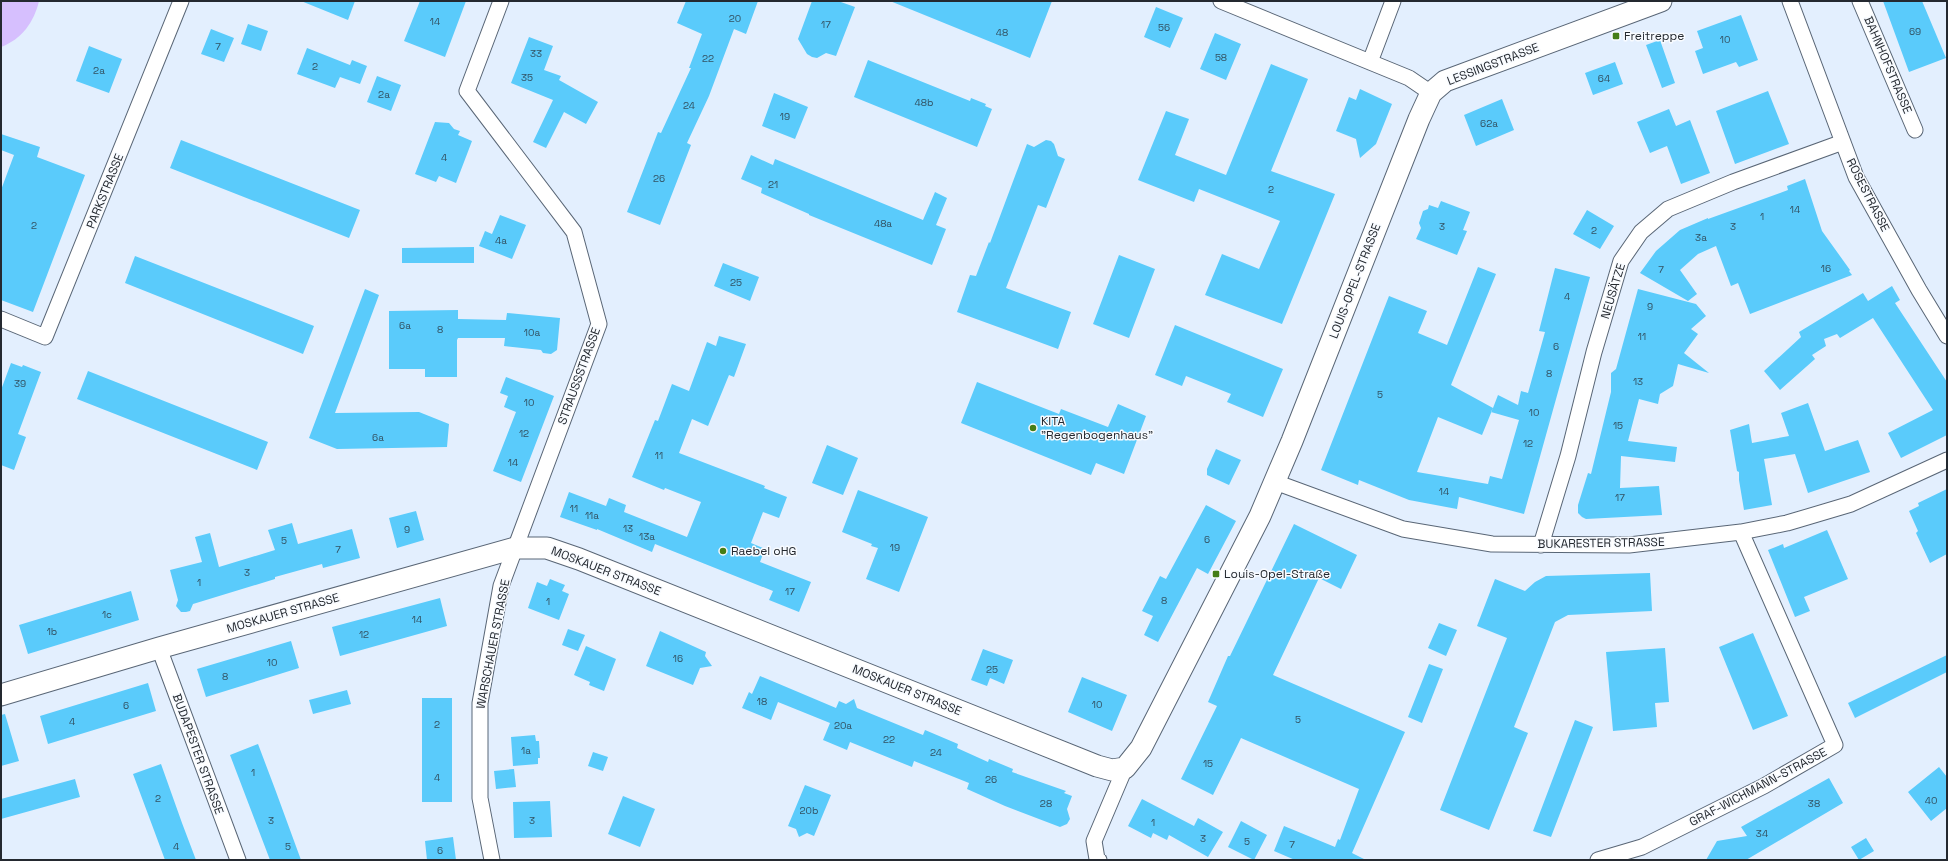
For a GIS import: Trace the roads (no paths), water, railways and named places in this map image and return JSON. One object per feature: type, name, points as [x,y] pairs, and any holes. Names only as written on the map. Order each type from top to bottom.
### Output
[{"type":"main road","name":"LESSINGSTRASSE","points":[[1431,93],[1445,81],[1661,1]]},
{"type":"main road","name":"LOUIS-OPEL-STRASSE","points":[[1125,768],[1145,741],[1243,551],[1275,482],[1419,119],[1431,93]]},
{"type":"main road","name":"MOSKAUER STRASSE","points":[[1,695],[160,648],[515,548],[547,548],[579,559],[1097,766],[1112,770],[1125,768]]},
{"type":"street","name":"PARKSTRASSE","points":[[1,320],[45,336],[180,1]]},
{"type":"street","name":"STRAUSSSTRASSE","points":[[501,1],[467,91],[574,232],[599,324],[515,548]]},
{"type":"street","points":[[1221,1],[1409,78],[1431,93]]},
{"type":"street","points":[[1370,62],[1393,1]]},
{"type":"street","name":"ROSESTRASSE","points":[[1790,1],[1856,177],[1919,290],[1947,336]]},
{"type":"street","name":"BAHNHOFSTRASSE","points":[[1860,1],[1916,130]]},
{"type":"street","name":"NEUSÄTZE","points":[[1541,545],[1568,456],[1594,352],[1621,262],[1641,232],[1668,209],[1733,182],[1843,142]]},
{"type":"street","name":"BUKARESTER STRASSE","points":[[1275,482],[1404,529],[1492,544],[1629,545],[1741,532],[1787,523],[1851,504],[1947,460]]},
{"type":"street","name":"GRAF-WICHMANN-STRASSE","points":[[1598,860],[1642,847],[1764,786],[1835,746],[1741,532]]},
{"type":"street","name":"WARSCHAUER STRASSE","points":[[492,860],[480,798],[480,702],[501,586],[515,548]]},
{"type":"street","name":"BUDAPESTER STRASSE","points":[[160,648],[238,860]]},
{"type":"street","points":[[1099,860],[1097,858],[1094,841],[1125,768]]},
{"type":"place","name":"Freitreppe","points":[[1616,36]]},
{"type":"place","name":"KITA \"Regenbogenhaus\"","points":[[1033,428]]},
{"type":"place","name":"Raebel oHG","points":[[723,551]]},
{"type":"place","name":"Louis-Opel-Straße","points":[[1216,574]]}]
